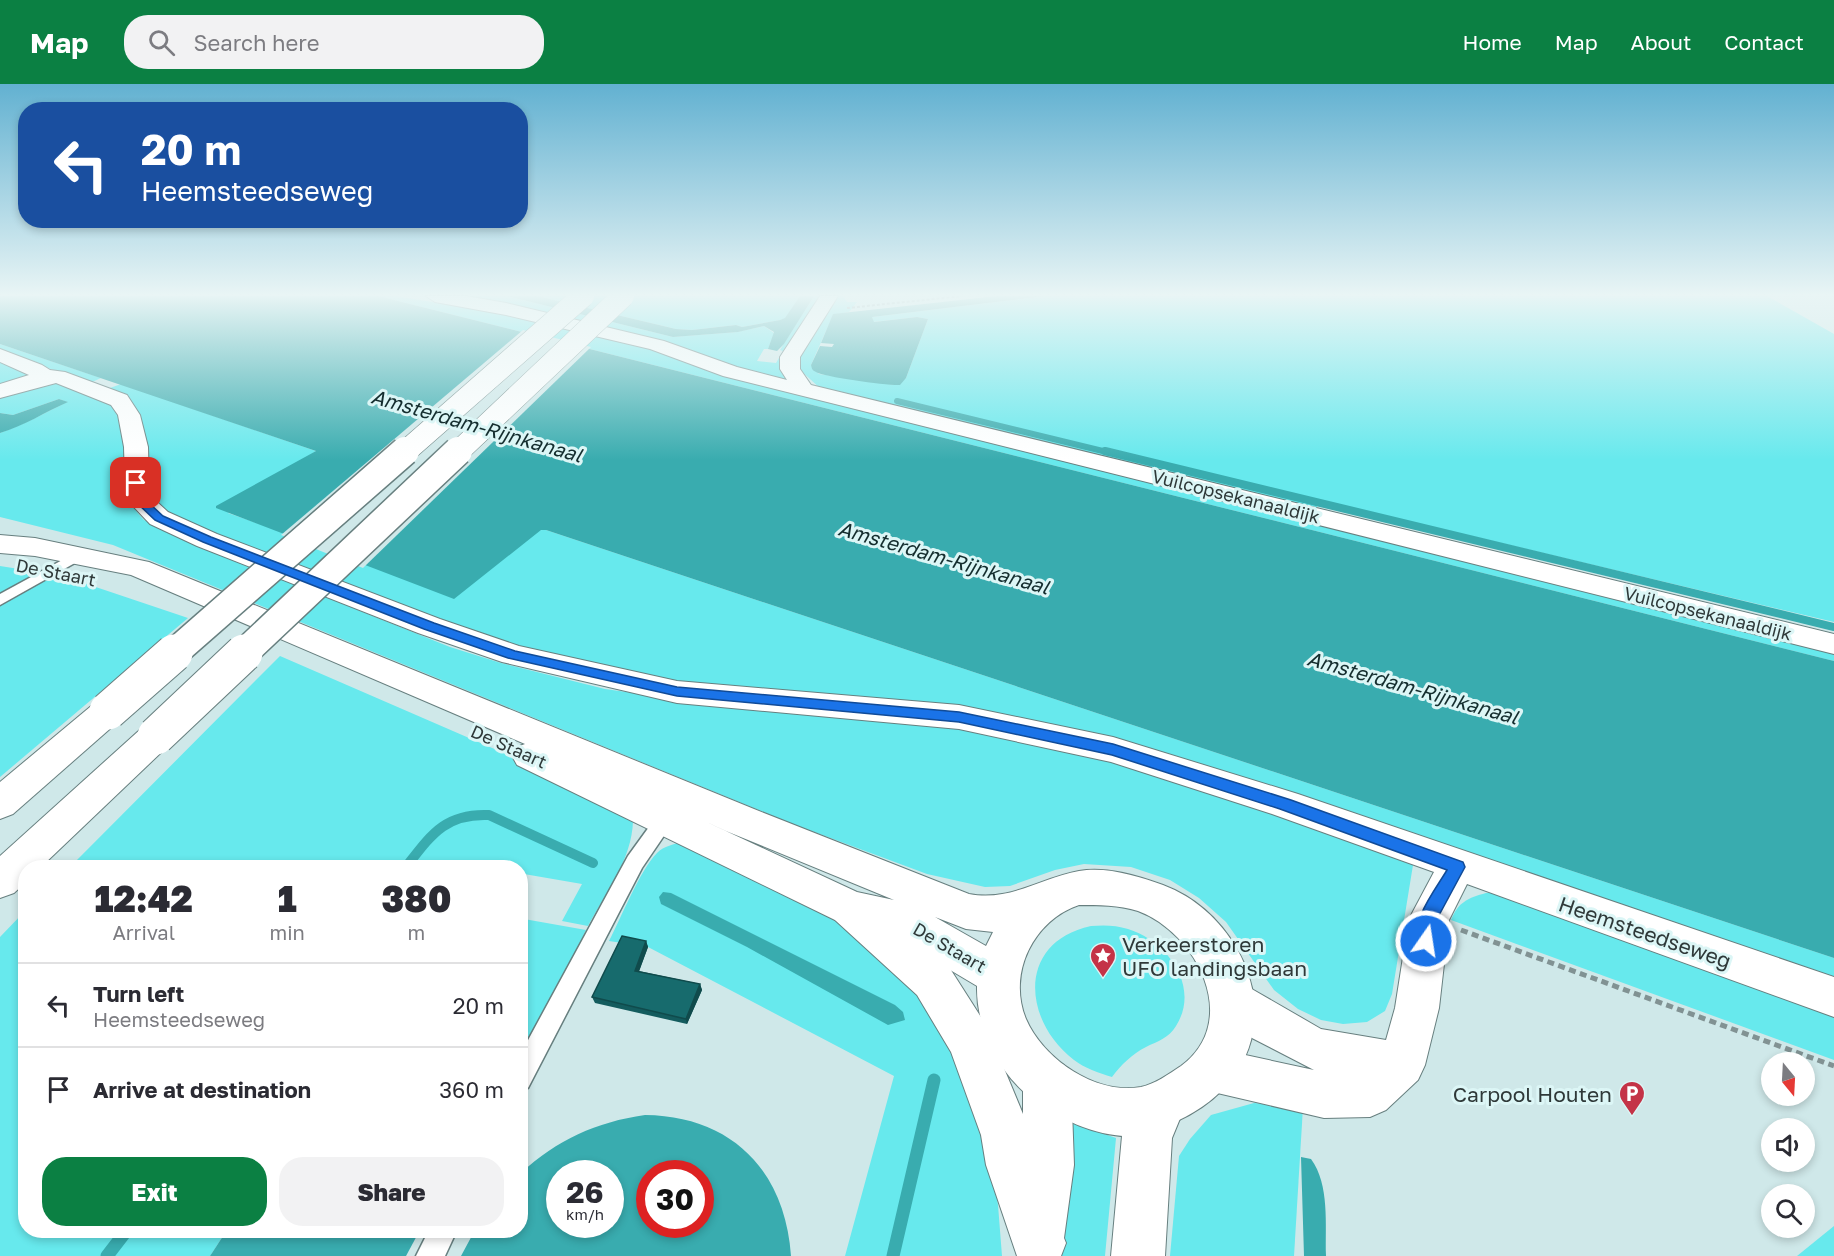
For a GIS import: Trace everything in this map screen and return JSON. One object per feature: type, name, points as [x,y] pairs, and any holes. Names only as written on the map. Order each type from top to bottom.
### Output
[{"type":"main road","points":[[0,804],[520,351]]},
{"type":"main road","points":[[23,860],[565,351]]},
{"type":"main road","name":"De Staart","points":[[0,523],[124,556],[139,568],[740,820],[966,911],[982,915],[1006,915],[1079,888],[1102,888],[1158,902],[1204,933],[1230,978],[1235,1002]]},
{"type":"main road","name":"De Staart","points":[[0,544],[66,562],[116,585],[172,604],[558,768],[664,821],[850,908],[903,920],[999,976]]},
{"type":"main road","name":"De Staart","points":[[0,561],[66,562],[139,568]]},
{"type":"main road","points":[[0,881],[18,864]]},
{"type":"main road","points":[[1043,901],[1019,925],[1011,939],[999,976],[1000,1005],[1007,1030],[1024,1056],[1047,1082],[1090,1106],[1135,1112],[1162,1104],[1191,1088],[1212,1070],[1225,1051],[1232,1028],[1235,1002]]},
{"type":"main road","points":[[850,908],[933,981],[970,1041],[1006,1134],[1012,1165],[1038,1249]]},
{"type":"main road","points":[[1038,1249],[1048,1165],[1047,1082]]},
{"type":"main road","points":[[1138,1256],[1147,1136],[1162,1104]]},
{"type":"street","name":"Vuilcopsekanaaldijk","points":[[668,351],[730,372],[1834,644]]},
{"type":"street","points":[[794,351],[790,357],[790,369],[801,384],[797,388]]},
{"type":"street","points":[[0,355],[35,369],[45,377]]},
{"type":"street","name":"Heemsteedseweg","points":[[0,391],[45,377],[58,376],[119,400],[129,415],[135,447],[136,483],[144,504],[159,518],[218,544],[513,655],[677,692],[959,717],[1113,750],[1286,804],[1457,867],[1834,997]]},
{"type":"street","points":[[1212,1070],[1324,1095],[1370,1094],[1402,1065],[1417,1008],[1429,919],[1457,867]]},
{"type":"street","points":[[1235,1002],[1268,1024],[1315,1049],[1402,1065]]},
{"type":"lane","points":[[0,600],[66,562]]},
{"type":"lane","points":[[528,1065],[634,862],[664,821]]},
{"type":"lane","points":[[430,1256],[440,1238]]},
{"type":"path","points":[[1487,939],[1834,1066]]},
{"type":"shaded area","points":[[0,351],[20,351],[101,378],[90,383]]},
{"type":"shaded area","points":[[596,351],[659,351],[1834,649],[1834,661]]},
{"type":"shaded area","points":[[668,351],[763,351],[757,361],[776,363],[782,351],[817,351],[811,365],[819,374],[895,385],[906,378],[916,351],[1834,351],[1834,622],[1320,500],[1315,511],[822,390],[799,369],[794,383]]},
{"type":"shaded area","points":[[0,361],[27,373],[29,376],[0,388]]},
{"type":"shaded area","points":[[50,380],[106,401],[115,410],[124,431],[125,493],[144,520],[241,563],[450,647],[501,663],[605,689],[719,705],[972,728],[1105,758],[1410,859],[1413,865],[1392,994],[1385,1011],[1367,1022],[1343,1024],[1321,1020],[1298,1009],[1274,990],[1226,922],[1199,898],[1170,880],[1131,867],[1084,864],[1055,870],[1010,886],[985,887],[927,874],[790,823],[113,545],[0,517],[0,433],[26,423],[67,402],[59,399],[13,415],[0,413],[0,394]]},
{"type":"shaded area","points":[[121,384],[316,451],[228,513],[288,534],[546,530],[1834,958],[1834,983],[1112,741],[653,679],[490,641],[167,517],[147,491],[145,435],[142,424],[128,403],[110,388]]},
{"type":"shaded area","points":[[0,566],[63,576],[188,618],[0,777]]},
{"type":"shaded area","points":[[280,656],[545,771],[633,821],[632,835],[623,862],[588,926],[562,921],[582,884],[528,875],[528,860],[77,860]]},
{"type":"shaded area","points":[[683,842],[836,920],[923,997],[962,1061],[987,1130],[998,1205],[1002,1256],[845,1256],[894,1076],[648,947],[609,941],[651,861],[663,849]]},
{"type":"shaded area","points":[[1486,893],[1506,893],[1834,1007],[1834,1060],[1451,920],[1464,902]]},
{"type":"shaded area","points":[[18,918],[18,1238],[222,1238],[210,1256],[0,1256],[0,937]]},
{"type":"shaded area","points":[[528,920],[586,930],[583,936],[589,937],[528,1039]]},
{"type":"shaded area","points":[[1091,926],[1123,928],[1142,935],[1155,944],[1167,954],[1176,967],[1185,996],[1183,1011],[1170,1034],[1131,1056],[1112,1077],[1074,1060],[1057,1043],[1044,1024],[1037,1004],[1035,984],[1039,965],[1050,948],[1067,935]]},
{"type":"shaded area","points":[[1254,1103],[1303,1107],[1294,1256],[1170,1256],[1179,1156],[1211,1115]]},
{"type":"shaded area","points":[[1070,1122],[1116,1138],[1105,1256],[1060,1256]]},
{"type":"shaded area","points":[[1834,1226],[1834,1256],[1797,1256]]},
{"type":"water","name":"Amsterdam-Rijnkanaal","points":[[20,351],[596,351],[1834,661],[1834,958],[546,530],[541,530],[454,599],[216,508],[316,451]]},
{"type":"water","points":[[818,351],[916,351],[906,378],[900,385],[871,383],[821,374],[814,371],[811,365]]},
{"type":"water","points":[[59,399],[68,402],[0,433],[0,413],[13,415]]},
{"type":"water","points":[[663,892],[671,893],[895,1005],[903,1012],[905,1020],[888,1025],[747,947],[661,904],[659,897]]},
{"type":"water","points":[[645,1115],[676,1118],[703,1125],[727,1137],[748,1154],[765,1174],[778,1198],[787,1225],[791,1256],[461,1256],[471,1238],[528,1238],[528,1167],[563,1142],[610,1122]]},
{"type":"water","points":[[1301,1157],[1311,1159],[1321,1181],[1325,1206],[1326,1256],[1304,1256]]},
{"type":"water","points":[[222,1238],[416,1238],[406,1256],[210,1256]]},
{"type":"pier","points":[[499,351],[587,351],[363,568],[281,535]]},
{"type":"building","points":[[622,936],[646,941],[635,971],[700,984],[686,1019],[592,997]]},
{"type":"waterway","points":[[897,401],[1111,453]]},
{"type":"waterway","points":[[1105,451],[1834,627]]},
{"type":"waterway","points":[[411,860],[440,828],[450,822],[474,815],[489,815],[593,863]]},
{"type":"waterway","points":[[893,1256],[934,1080]]},
{"type":"waterway","points":[[107,1256],[121,1238]]},
{"type":"place","name":"Verkeerstoren UFO landingsbaan","points":[[1103,979]]},
{"type":"place","name":"Carpool Houten","points":[[1632,1117]]},
{"type":"route","points":[[136,483],[144,504],[159,518],[207,540],[429,626],[513,655],[677,692],[789,700],[959,717],[1113,750],[1286,804],[1457,867],[1429,919],[1426,941]]}]
